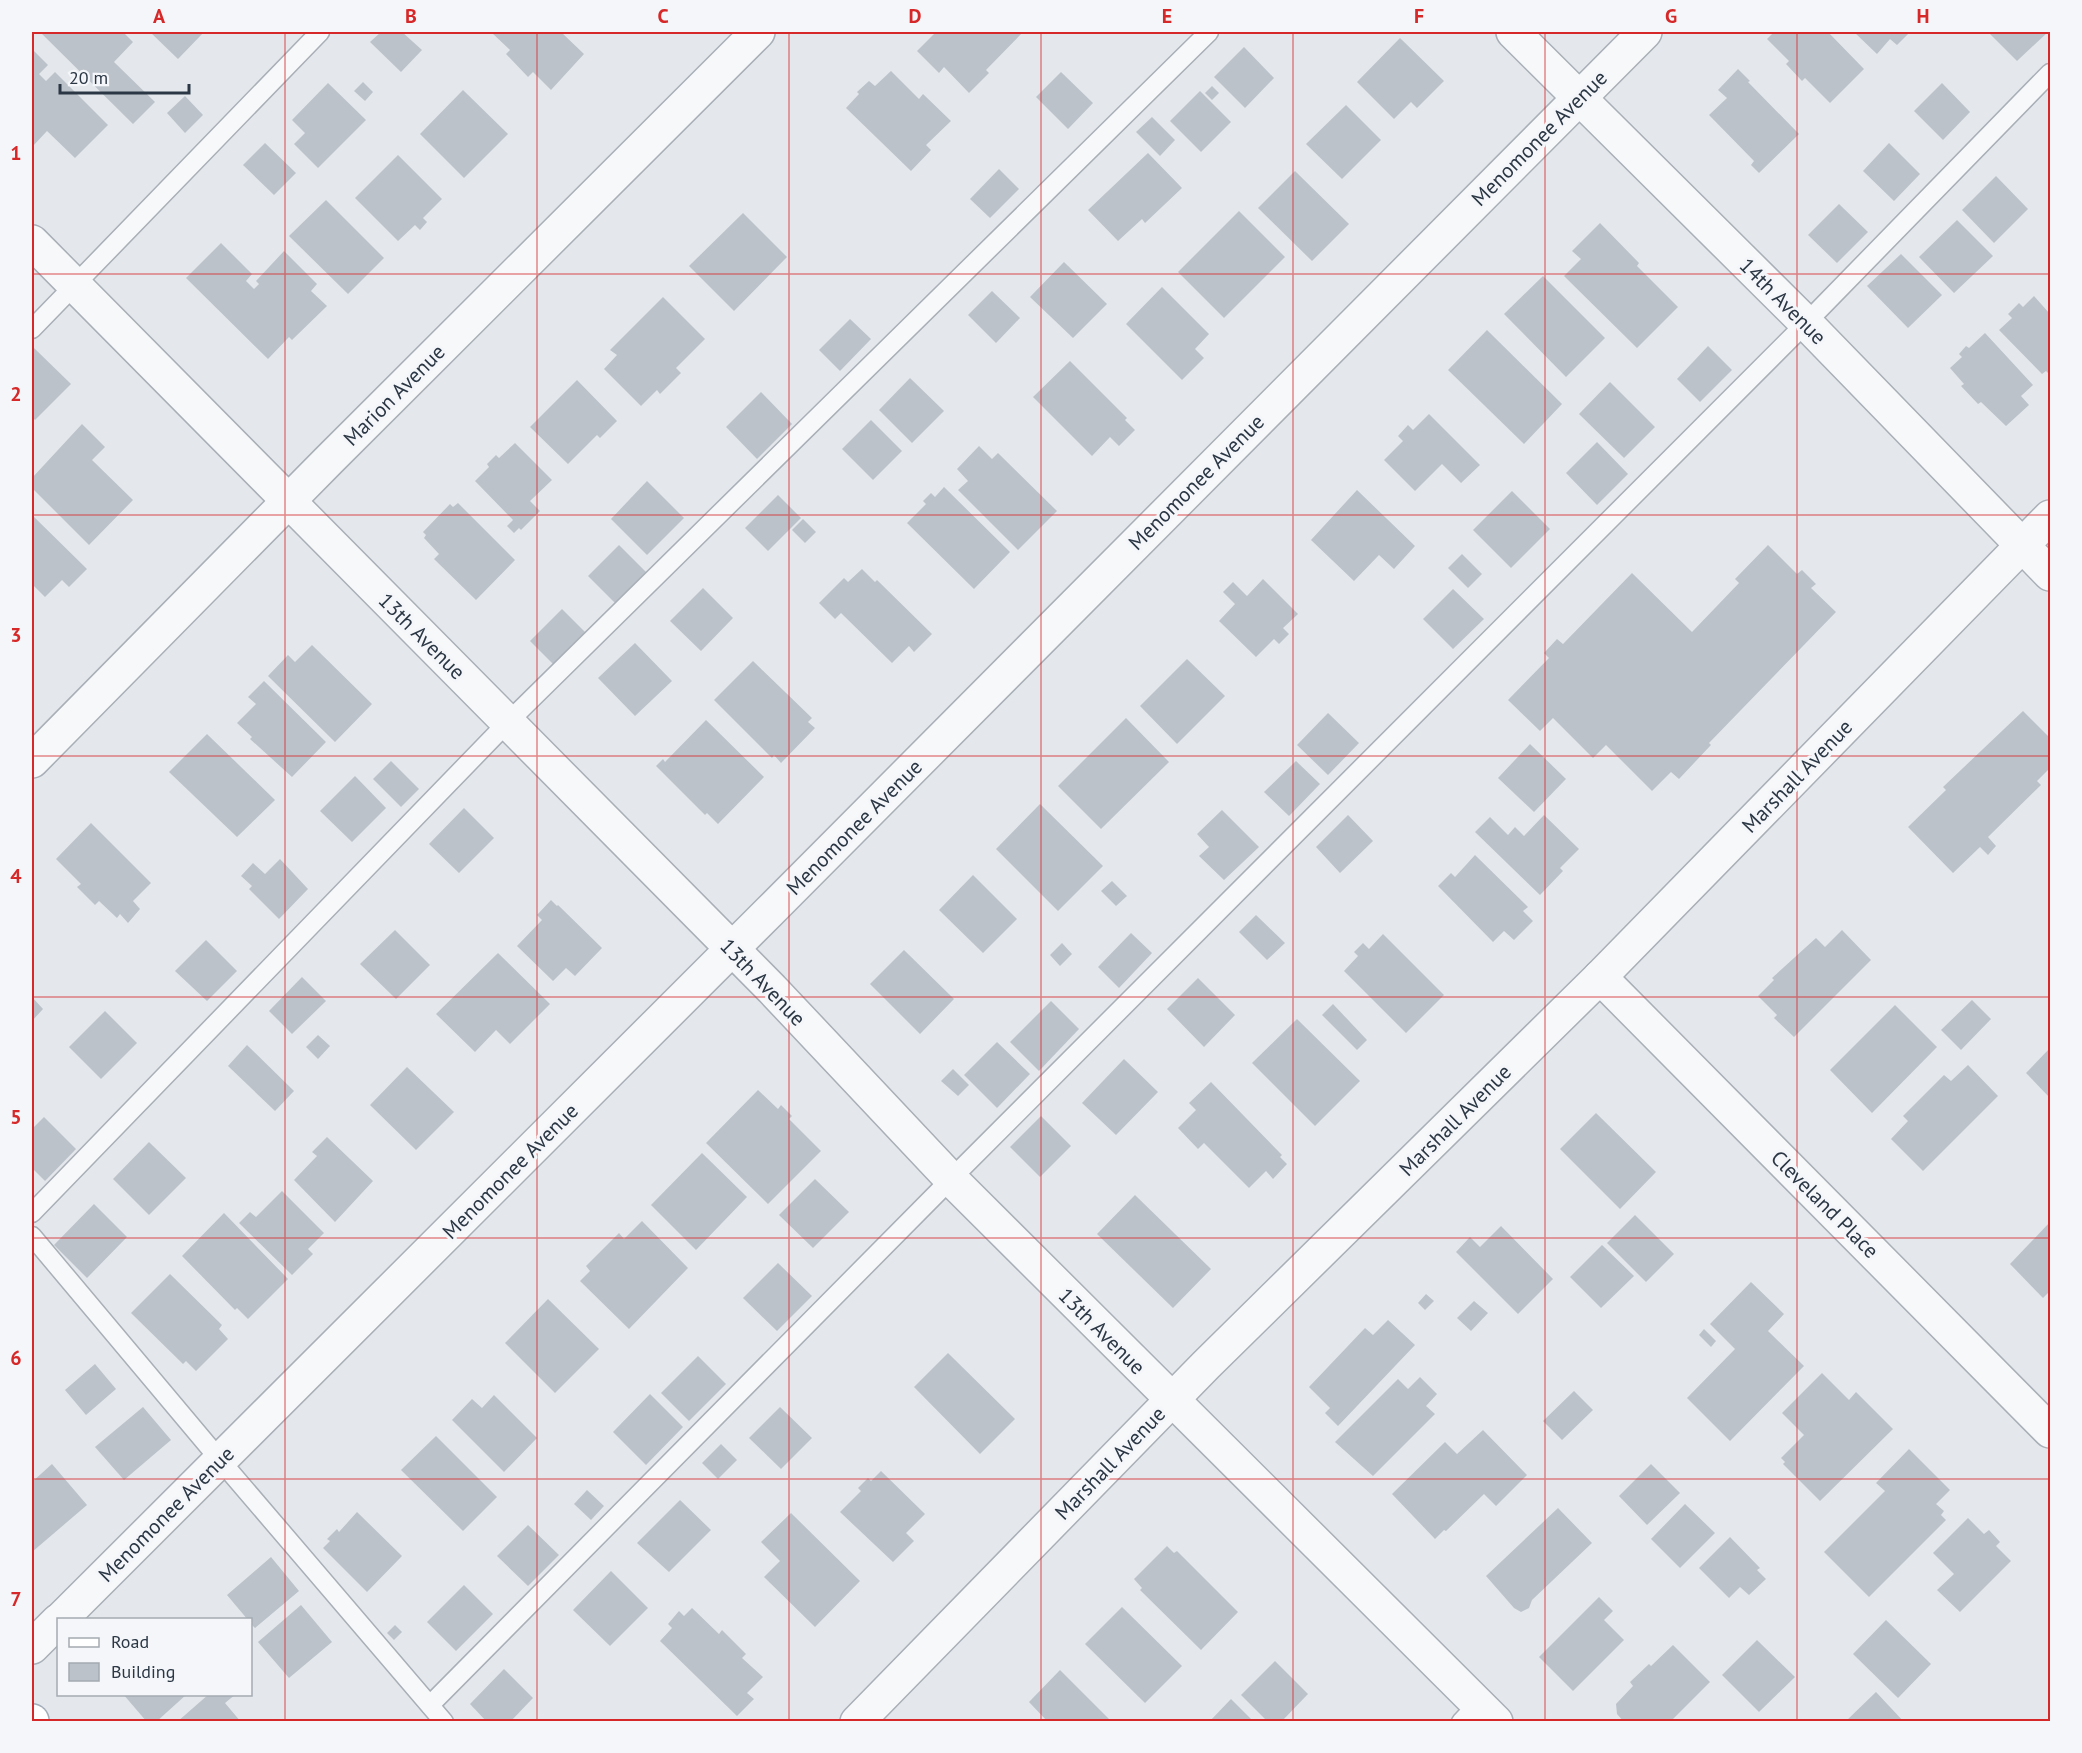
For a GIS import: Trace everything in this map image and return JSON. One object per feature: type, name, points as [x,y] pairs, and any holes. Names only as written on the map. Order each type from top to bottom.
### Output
[{"type":"street","name":"Marion Avenue","points":[[32,761],[758,32]]},
{"type":"street","name":"14th Avenue","points":[[1513,32],[1806,323],[2050,574]]},
{"type":"street","name":"Menomonee Avenue","points":[[61,1618],[732,949],[1645,32]]},
{"type":"street","name":"13th Avenue","points":[[32,242],[732,949],[951,1179],[1171,1400],[1478,1716]]},
{"type":"street","name":"Marshall Avenue","points":[[857,1722],[1171,1400],[1600,977],[2050,517]]},
{"type":"street","name":"Cleveland Place","points":[[1600,977],[2050,1431]]},
{"type":"street","name":"Menomonee Avenue","points":[[32,1647],[57,1622]]},
{"type":"lane","points":[[32,328],[320,32]]},
{"type":"lane","points":[[32,1213],[507,723],[1209,32]]},
{"type":"lane","points":[[430,1705],[951,1179],[1806,323],[2050,73]]},
{"type":"lane","points":[[32,1236],[444,1722]]},
{"type":"building","points":[[40,32],[123,32],[133,42],[114,62],[155,102],[133,124]]},
{"type":"building","points":[[150,32],[204,32],[178,59]]},
{"type":"building","points":[[381,32],[402,32],[422,50],[401,72],[370,42]]},
{"type":"building","points":[[491,32],[561,32],[584,54],[551,90],[533,72],[528,77],[506,54],[510,50]]},
{"type":"building","points":[[936,32],[1023,32],[986,70],[989,73],[969,93],[944,67],[939,73],[917,51]]},
{"type":"building","points":[[1774,32],[1828,32],[1864,69],[1830,103],[1805,78],[1802,81],[1786,64],[1789,61],[1767,39]]},
{"type":"building","points":[[1854,32],[1910,32],[1897,45],[1890,39],[1877,54]]},
{"type":"building","points":[[1988,32],[2048,32],[2017,61]]},
{"type":"building","points":[[1400,38],[1444,81],[1417,108],[1411,102],[1394,119],[1357,82]]},
{"type":"building","points":[[1244,47],[1274,78],[1245,108],[1214,77]]},
{"type":"building","points":[[32,49],[48,65],[39,74],[46,81],[55,72],[108,125],[75,158],[47,131],[32,147]]},
{"type":"building","points":[[1738,69],[1799,134],[1759,173],[1751,165],[1754,161],[1709,115],[1727,98],[1718,90]]},
{"type":"building","points":[[891,71],[919,99],[923,94],[951,121],[926,145],[931,150],[911,171],[846,108],[859,94],[857,92],[869,81],[875,86]]},
{"type":"building","points":[[1061,72],[1093,103],[1068,129],[1036,97]]},
{"type":"building","points":[[363,82],[373,92],[365,101],[354,91]]},
{"type":"building","points":[[328,83],[366,120],[318,168],[294,144],[305,133],[292,120]]},
{"type":"building","points":[[1942,83],[1970,112],[1943,140],[1914,111]]},
{"type":"building","points":[[1212,86],[1219,93],[1212,100],[1205,93]]},
{"type":"building","points":[[463,90],[508,134],[464,178],[420,134]]},
{"type":"building","points":[[1200,91],[1231,122],[1201,152],[1170,121]]},
{"type":"building","points":[[185,96],[203,115],[185,133],[167,113]]},
{"type":"building","points":[[1346,105],[1381,140],[1342,179],[1306,144]]},
{"type":"building","points":[[1152,117],[1175,140],[1160,156],[1136,132]]},
{"type":"building","points":[[265,143],[296,173],[274,195],[243,165]]},
{"type":"building","points":[[1889,143],[1920,174],[1894,201],[1863,171]]},
{"type":"building","points":[[1148,153],[1182,188],[1145,223],[1142,219],[1118,241],[1088,210]]},
{"type":"building","points":[[398,155],[442,199],[423,218],[427,222],[420,230],[415,225],[398,241],[355,198]]},
{"type":"building","points":[[999,169],[1019,189],[990,218],[970,199]]},
{"type":"building","points":[[1295,171],[1349,224],[1312,261],[1258,208]]},
{"type":"building","points":[[1996,176],[2028,209],[1994,243],[1962,210]]},
{"type":"building","points":[[326,200],[384,258],[348,294],[289,236]]},
{"type":"building","points":[[1839,204],[1868,232],[1837,263],[1808,235]]},
{"type":"building","points":[[1239,211],[1285,257],[1224,318],[1178,272]]},
{"type":"building","points":[[743,213],[787,257],[734,311],[689,266]]},
{"type":"building","points":[[1957,220],[1993,256],[1954,293],[1919,257]]},
{"type":"building","points":[[1600,223],[1639,263],[1637,266],[1678,307],[1637,348],[1564,276],[1581,259],[1572,251]]},
{"type":"building","points":[[221,243],[252,274],[246,281],[254,289],[259,284],[256,281],[284,251],[317,284],[311,291],[327,306],[292,340],[289,337],[268,359],[186,278]]},
{"type":"building","points":[[1901,254],[1942,295],[1908,328],[1867,286]]},
{"type":"building","points":[[1064,262],[1107,304],[1073,338],[1030,297]]},
{"type":"building","points":[[1543,276],[1605,338],[1566,377],[1504,314]]},
{"type":"building","points":[[1162,287],[1209,334],[1195,349],[1204,358],[1182,380],[1126,324]]},
{"type":"building","points":[[992,291],[1020,318],[996,343],[968,315]]},
{"type":"building","points":[[2034,296],[2050,314],[2050,371],[2042,374],[1999,330],[2012,318],[2008,314],[2019,303],[2023,307]]},
{"type":"building","points":[[663,297],[705,339],[676,368],[681,373],[660,394],[657,390],[641,406],[604,369],[617,355],[610,350]]},
{"type":"building","points":[[850,319],[871,339],[840,371],[819,350]]},
{"type":"building","points":[[1487,330],[1562,404],[1524,444],[1448,370]]},
{"type":"building","points":[[1985,333],[2033,385],[2021,396],[2029,405],[2006,426],[1981,402],[1978,404],[1961,386],[1964,384],[1950,368],[1962,357],[1959,354],[1966,346],[1969,348]]},
{"type":"building","points":[[1708,346],[1732,370],[1700,402],[1677,379]]},
{"type":"building","points":[[34,348],[71,384],[35,420],[32,417],[32,351]]},
{"type":"building","points":[[1070,361],[1127,418],[1125,420],[1135,430],[1119,446],[1110,437],[1092,456],[1033,397]]},
{"type":"building","points":[[910,378],[944,411],[912,443],[879,410]]},
{"type":"building","points":[[577,380],[617,421],[600,438],[597,435],[568,464],[530,427]]},
{"type":"building","points":[[1610,382],[1655,427],[1624,458],[1579,414]]},
{"type":"building","points":[[761,392],[792,424],[757,459],[726,427]]},
{"type":"building","points":[[1429,414],[1480,465],[1461,483],[1442,464],[1415,491],[1384,460],[1403,441],[1398,436],[1408,425],[1413,430]]},
{"type":"building","points":[[871,420],[902,451],[873,480],[842,449]]},
{"type":"building","points":[[82,424],[105,447],[92,460],[133,500],[89,545],[32,488],[32,478]]},
{"type":"building","points":[[1597,442],[1628,474],[1597,505],[1566,473]]},
{"type":"building","points":[[515,443],[552,480],[530,501],[540,511],[521,530],[519,528],[514,533],[507,526],[513,520],[475,481],[489,467],[487,464],[496,455],[499,458]]},
{"type":"building","points":[[979,446],[992,459],[998,453],[1057,511],[1018,550],[958,490],[968,481],[957,469]]},
{"type":"building","points":[[647,481],[684,518],[647,555],[611,519]]},
{"type":"building","points":[[944,487],[1010,552],[974,589],[907,523],[926,504],[923,501],[931,493],[935,497]]},
{"type":"building","points":[[1357,490],[1415,546],[1394,569],[1379,555],[1354,581],[1311,540]]},
{"type":"building","points":[[1512,491],[1550,529],[1511,568],[1473,530]]},
{"type":"building","points":[[778,495],[801,518],[768,551],[745,528]]},
{"type":"building","points":[[458,503],[515,560],[476,600],[434,559],[439,554],[424,538],[426,535],[423,532],[450,504],[453,507]]},
{"type":"building","points":[[32,515],[87,569],[69,587],[62,580],[45,597],[32,584]]},
{"type":"building","points":[[803,519],[816,532],[805,543],[792,530]]},
{"type":"building","points":[[619,545],[647,573],[616,604],[588,576]]},
{"type":"building","points":[[1768,545],[1797,574],[1802,570],[1816,584],[1811,588],[1836,612],[1709,743],[1711,745],[1679,779],[1671,772],[1652,791],[1606,745],[1593,758],[1553,718],[1540,731],[1508,700],[1549,658],[1544,653],[1557,639],[1563,644],[1632,573],[1692,632],[1739,583],[1735,579]]},
{"type":"building","points":[[1462,554],[1482,574],[1468,588],[1448,568]]},
{"type":"building","points":[[862,569],[875,582],[877,580],[932,634],[914,652],[909,646],[892,663],[841,613],[835,619],[819,603],[844,578],[848,582]]},
{"type":"building","points":[[1263,579],[1298,614],[1283,628],[1289,634],[1279,644],[1274,639],[1256,657],[1219,621],[1235,604],[1223,592],[1233,582],[1247,596]]},
{"type":"building","points":[[703,588],[733,618],[701,651],[670,621]]},
{"type":"building","points":[[1453,589],[1484,619],[1453,649],[1423,619]]},
{"type":"building","points":[[562,609],[587,634],[555,666],[530,641]]},
{"type":"building","points":[[635,643],[672,681],[635,716],[598,678]]},
{"type":"building","points":[[312,645],[372,704],[335,742],[268,676],[288,655],[295,662]]},
{"type":"building","points":[[1187,659],[1225,696],[1177,744],[1140,706]]},
{"type":"building","points":[[753,661],[812,718],[808,722],[815,728],[781,763],[774,755],[772,758],[714,700]]},
{"type":"building","points":[[264,681],[326,742],[292,777],[250,739],[252,737],[237,723],[256,704],[248,697]]},
{"type":"building","points":[[2023,711],[2050,738],[2050,768],[2037,781],[2041,785],[1988,837],[1996,846],[1988,855],[1980,847],[1953,873],[1908,827],[1946,790],[1943,787]]},
{"type":"building","points":[[1328,713],[1359,743],[1328,775],[1297,745]]},
{"type":"building","points":[[1126,718],[1169,762],[1101,829],[1058,786]]},
{"type":"building","points":[[706,720],[764,777],[718,824],[707,813],[705,815],[656,766],[663,759],[665,762]]},
{"type":"building","points":[[207,734],[275,800],[237,837],[169,772]]},
{"type":"building","points":[[1530,744],[1566,779],[1534,812],[1498,778]]},
{"type":"building","points":[[391,761],[419,789],[401,807],[373,779]]},
{"type":"building","points":[[1296,761],[1320,784],[1289,816],[1264,792]]},
{"type":"building","points":[[355,776],[386,808],[352,842],[320,811]]},
{"type":"building","points":[[1040,804],[1103,866],[1058,911],[996,849]]},
{"type":"building","points":[[464,808],[494,838],[459,873],[429,844]]},
{"type":"building","points":[[1222,810],[1259,847],[1224,880],[1199,856],[1209,847],[1197,834]]},
{"type":"building","points":[[1348,815],[1373,841],[1340,873],[1316,847]]},
{"type":"building","points":[[1544,815],[1579,849],[1560,868],[1563,871],[1540,895],[1475,832],[1490,817],[1508,835],[1515,827],[1524,836]]},
{"type":"building","points":[[91,823],[151,883],[133,901],[140,909],[128,923],[120,914],[117,918],[99,901],[95,905],[77,887],[81,884],[56,859]]},
{"type":"building","points":[[1475,855],[1528,907],[1523,911],[1533,921],[1514,940],[1504,931],[1493,942],[1438,886],[1451,873],[1455,877]]},
{"type":"building","points":[[280,859],[308,889],[279,919],[249,889],[252,886],[241,876],[253,863],[265,874]]},
{"type":"building","points":[[973,875],[1017,919],[983,953],[939,910]]},
{"type":"building","points":[[1112,881],[1127,896],[1116,906],[1101,891]]},
{"type":"building","points":[[551,900],[602,948],[575,976],[566,968],[553,981],[517,946],[542,920],[537,915]]},
{"type":"building","points":[[1256,915],[1285,943],[1267,960],[1239,932]]},
{"type":"building","points":[[395,930],[430,965],[396,999],[360,964]]},
{"type":"building","points":[[1842,930],[1871,960],[1794,1037],[1774,1018],[1777,1015],[1758,996],[1774,980],[1772,978],[1816,938],[1825,947]]},
{"type":"building","points":[[1131,933],[1152,953],[1119,988],[1098,967]]},
{"type":"building","points":[[1383,934],[1444,995],[1406,1033],[1344,971],[1358,956],[1354,952],[1363,943],[1369,949]]},
{"type":"building","points":[[206,940],[237,971],[207,1001],[175,971]]},
{"type":"building","points":[[1062,943],[1072,954],[1060,966],[1050,955]]},
{"type":"building","points":[[904,950],[954,999],[920,1034],[870,984]]},
{"type":"building","points":[[498,953],[550,1004],[510,1044],[496,1030],[475,1052],[436,1014]]},
{"type":"building","points":[[302,977],[326,1001],[292,1034],[269,1011]]},
{"type":"building","points":[[1198,978],[1235,1015],[1204,1047],[1167,1009]]},
{"type":"building","points":[[32,997],[43,1009],[32,1021]]},
{"type":"building","points":[[1972,1000],[1991,1019],[1961,1050],[1941,1030]]},
{"type":"building","points":[[1051,1001],[1079,1029],[1039,1071],[1010,1042]]},
{"type":"building","points":[[1333,1004],[1367,1040],[1357,1050],[1322,1015]]},
{"type":"building","points":[[1895,1005],[1937,1047],[1872,1113],[1830,1070]]},
{"type":"building","points":[[105,1011],[137,1043],[101,1079],[69,1047]]},
{"type":"building","points":[[1297,1019],[1360,1081],[1315,1126],[1252,1063]]},
{"type":"building","points":[[318,1035],[330,1046],[318,1059],[306,1047]]},
{"type":"building","points":[[997,1042],[1030,1074],[997,1108],[964,1075]]},
{"type":"building","points":[[247,1045],[294,1091],[275,1111],[228,1066]]},
{"type":"building","points":[[2050,1048],[2050,1098],[2026,1073]]},
{"type":"building","points":[[1124,1059],[1158,1092],[1116,1135],[1082,1103]]},
{"type":"building","points":[[1968,1065],[1998,1096],[1923,1171],[1891,1139],[1908,1121],[1903,1116],[1944,1075],[1951,1081]]},
{"type":"building","points":[[407,1067],[454,1112],[416,1150],[370,1105]]},
{"type":"building","points":[[953,1069],[969,1085],[958,1096],[941,1081]]},
{"type":"building","points":[[1211,1082],[1282,1155],[1280,1157],[1287,1164],[1273,1179],[1266,1171],[1249,1188],[1204,1143],[1198,1149],[1178,1128],[1196,1110],[1189,1103]]},
{"type":"building","points":[[758,1090],[778,1109],[781,1105],[792,1116],[789,1119],[821,1151],[768,1204],[706,1143]]},
{"type":"building","points":[[1596,1113],[1656,1172],[1620,1209],[1560,1149]]},
{"type":"building","points":[[1041,1116],[1071,1146],[1040,1177],[1010,1147]]},
{"type":"building","points":[[44,1117],[76,1149],[45,1181],[32,1168],[32,1129]]},
{"type":"building","points":[[327,1137],[373,1181],[335,1222],[294,1180],[317,1156],[312,1152]]},
{"type":"building","points":[[149,1142],[186,1178],[149,1215],[113,1179]]},
{"type":"building","points":[[702,1153],[747,1197],[696,1250],[651,1205]]},
{"type":"building","points":[[815,1179],[849,1212],[813,1248],[779,1215]]},
{"type":"building","points":[[282,1191],[324,1233],[308,1249],[313,1254],[292,1275],[239,1223],[250,1212],[256,1217]]},
{"type":"building","points":[[1135,1195],[1211,1269],[1173,1308],[1097,1234]]},
{"type":"building","points":[[94,1204],[127,1237],[87,1278],[54,1245]]},
{"type":"building","points":[[224,1213],[288,1279],[248,1319],[237,1308],[235,1310],[182,1256]]},
{"type":"building","points":[[1635,1215],[1674,1254],[1646,1282],[1607,1243]]},
{"type":"building","points":[[642,1221],[688,1268],[629,1329],[580,1281],[590,1271],[586,1266],[619,1233],[624,1239]]},
{"type":"building","points":[[2050,1222],[2050,1291],[2043,1298],[2010,1264]]},
{"type":"building","points":[[1501,1226],[1553,1279],[1518,1314],[1456,1252],[1470,1237],[1480,1247]]},
{"type":"building","points":[[1602,1245],[1634,1276],[1601,1308],[1570,1277]]},
{"type":"building","points":[[778,1263],[812,1296],[777,1331],[743,1298]]},
{"type":"building","points":[[170,1274],[222,1325],[219,1329],[228,1339],[196,1371],[186,1361],[183,1364],[131,1313]]},
{"type":"building","points":[[1751,1282],[1784,1314],[1768,1331],[1804,1366],[1730,1441],[1687,1398],[1735,1349],[1710,1324]]},
{"type":"building","points":[[1426,1294],[1434,1301],[1425,1310],[1418,1303]]},
{"type":"building","points":[[548,1299],[599,1349],[555,1393],[505,1343]]},
{"type":"building","points":[[1474,1301],[1488,1313],[1471,1331],[1457,1318]]},
{"type":"building","points":[[1388,1320],[1415,1345],[1338,1426],[1325,1413],[1330,1408],[1309,1387],[1365,1328],[1373,1335]]},
{"type":"building","points":[[1704,1329],[1716,1341],[1711,1347],[1699,1335]]},
{"type":"building","points":[[948,1353],[1015,1419],[980,1454],[914,1387]]},
{"type":"building","points":[[698,1356],[726,1384],[689,1421],[661,1393]]},
{"type":"building","points":[[95,1364],[116,1389],[86,1415],[65,1390]]},
{"type":"building","points":[[1822,1373],[1849,1400],[1856,1392],[1893,1429],[1820,1501],[1783,1464],[1785,1462],[1781,1458],[1804,1435],[1782,1413]]},
{"type":"building","points":[[1420,1377],[1437,1394],[1426,1406],[1435,1414],[1373,1476],[1335,1442],[1398,1379],[1408,1389]]},
{"type":"building","points":[[1574,1391],[1593,1410],[1562,1440],[1543,1421]]},
{"type":"building","points":[[650,1394],[683,1427],[646,1465],[613,1432]]},
{"type":"building","points":[[494,1395],[537,1438],[504,1472],[452,1420],[472,1399],[482,1408]]},
{"type":"building","points":[[143,1407],[171,1440],[124,1480],[95,1447]]},
{"type":"building","points":[[780,1407],[812,1438],[781,1469],[749,1438]]},
{"type":"building","points":[[1483,1430],[1527,1475],[1496,1506],[1484,1494],[1435,1539],[1392,1494],[1445,1442],[1457,1454]]},
{"type":"building","points":[[436,1436],[497,1497],[463,1531],[401,1470]]},
{"type":"building","points":[[721,1444],[737,1460],[718,1479],[702,1463]]},
{"type":"building","points":[[1909,1449],[1950,1490],[1936,1504],[1944,1511],[1941,1515],[1946,1520],[1869,1597],[1824,1552],[1885,1491],[1876,1483]]},
{"type":"building","points":[[52,1464],[87,1505],[32,1552],[32,1482]]},
{"type":"building","points":[[1651,1464],[1680,1493],[1647,1525],[1619,1496]]},
{"type":"building","points":[[881,1471],[925,1514],[906,1533],[914,1541],[893,1562],[840,1512],[861,1491],[858,1488],[868,1478],[871,1481]]},
{"type":"building","points":[[587,1490],[604,1506],[591,1520],[574,1504]]},
{"type":"building","points":[[680,1500],[711,1530],[669,1572],[637,1543]]},
{"type":"building","points":[[1685,1504],[1715,1533],[1680,1568],[1651,1539]]},
{"type":"building","points":[[1558,1508],[1592,1543],[1532,1600],[1529,1608],[1521,1612],[1514,1608],[1486,1576]]},
{"type":"building","points":[[357,1512],[402,1556],[367,1592],[323,1548],[330,1541],[327,1539],[337,1529],[339,1532]]},
{"type":"building","points":[[791,1513],[860,1581],[815,1627],[764,1577],[780,1561],[761,1542]]},
{"type":"building","points":[[1968,1518],[1984,1534],[1989,1530],[2000,1542],[1996,1546],[2011,1561],[1960,1612],[1937,1590],[1954,1574],[1933,1553]]},
{"type":"building","points":[[528,1525],[559,1555],[528,1586],[497,1556]]},
{"type":"building","points":[[1730,1537],[1760,1568],[1757,1570],[1766,1579],[1749,1595],[1740,1587],[1729,1598],[1699,1568]]},
{"type":"building","points":[[1167,1546],[1174,1553],[1177,1551],[1238,1612],[1201,1650],[1140,1590],[1142,1588],[1134,1579]]},
{"type":"building","points":[[271,1557],[299,1591],[255,1628],[252,1625],[252,1618],[246,1618],[227,1595]]},
{"type":"building","points":[[611,1571],[648,1608],[610,1646],[573,1610]]},
{"type":"building","points":[[464,1585],[493,1614],[456,1651],[427,1622]]},
{"type":"building","points":[[1599,1597],[1613,1611],[1604,1620],[1624,1640],[1573,1691],[1539,1657]]},
{"type":"building","points":[[301,1605],[332,1642],[289,1678],[258,1642]]},
{"type":"building","points":[[1122,1607],[1182,1666],[1145,1703],[1085,1644]]},
{"type":"building","points":[[692,1608],[719,1634],[722,1630],[746,1654],[742,1658],[763,1677],[747,1693],[754,1699],[737,1716],[660,1641],[672,1628],[668,1624],[679,1611],[684,1616]]},
{"type":"building","points":[[1886,1620],[1931,1664],[1898,1698],[1853,1654]]},
{"type":"building","points":[[395,1625],[402,1632],[394,1640],[387,1633]]},
{"type":"building","points":[[1757,1640],[1795,1677],[1759,1712],[1722,1675]]},
{"type":"building","points":[[1673,1645],[1710,1682],[1670,1722],[1624,1722],[1617,1714],[1616,1704],[1633,1686],[1630,1682]]},
{"type":"building","points":[[1275,1661],[1308,1694],[1281,1722],[1268,1722],[1241,1695]]},
{"type":"building","points":[[504,1669],[533,1698],[510,1722],[487,1722],[470,1704]]},
{"type":"building","points":[[1060,1670],[1112,1722],[1048,1722],[1029,1702]]},
{"type":"building","points":[[1876,1692],[1904,1722],[1845,1722]]},
{"type":"building","points":[[125,1696],[185,1696],[156,1722],[147,1722]]},
{"type":"building","points":[[207,1696],[234,1696],[225,1703],[241,1722],[177,1722]]},
{"type":"building","points":[[1231,1699],[1254,1722],[1209,1722]]}]
